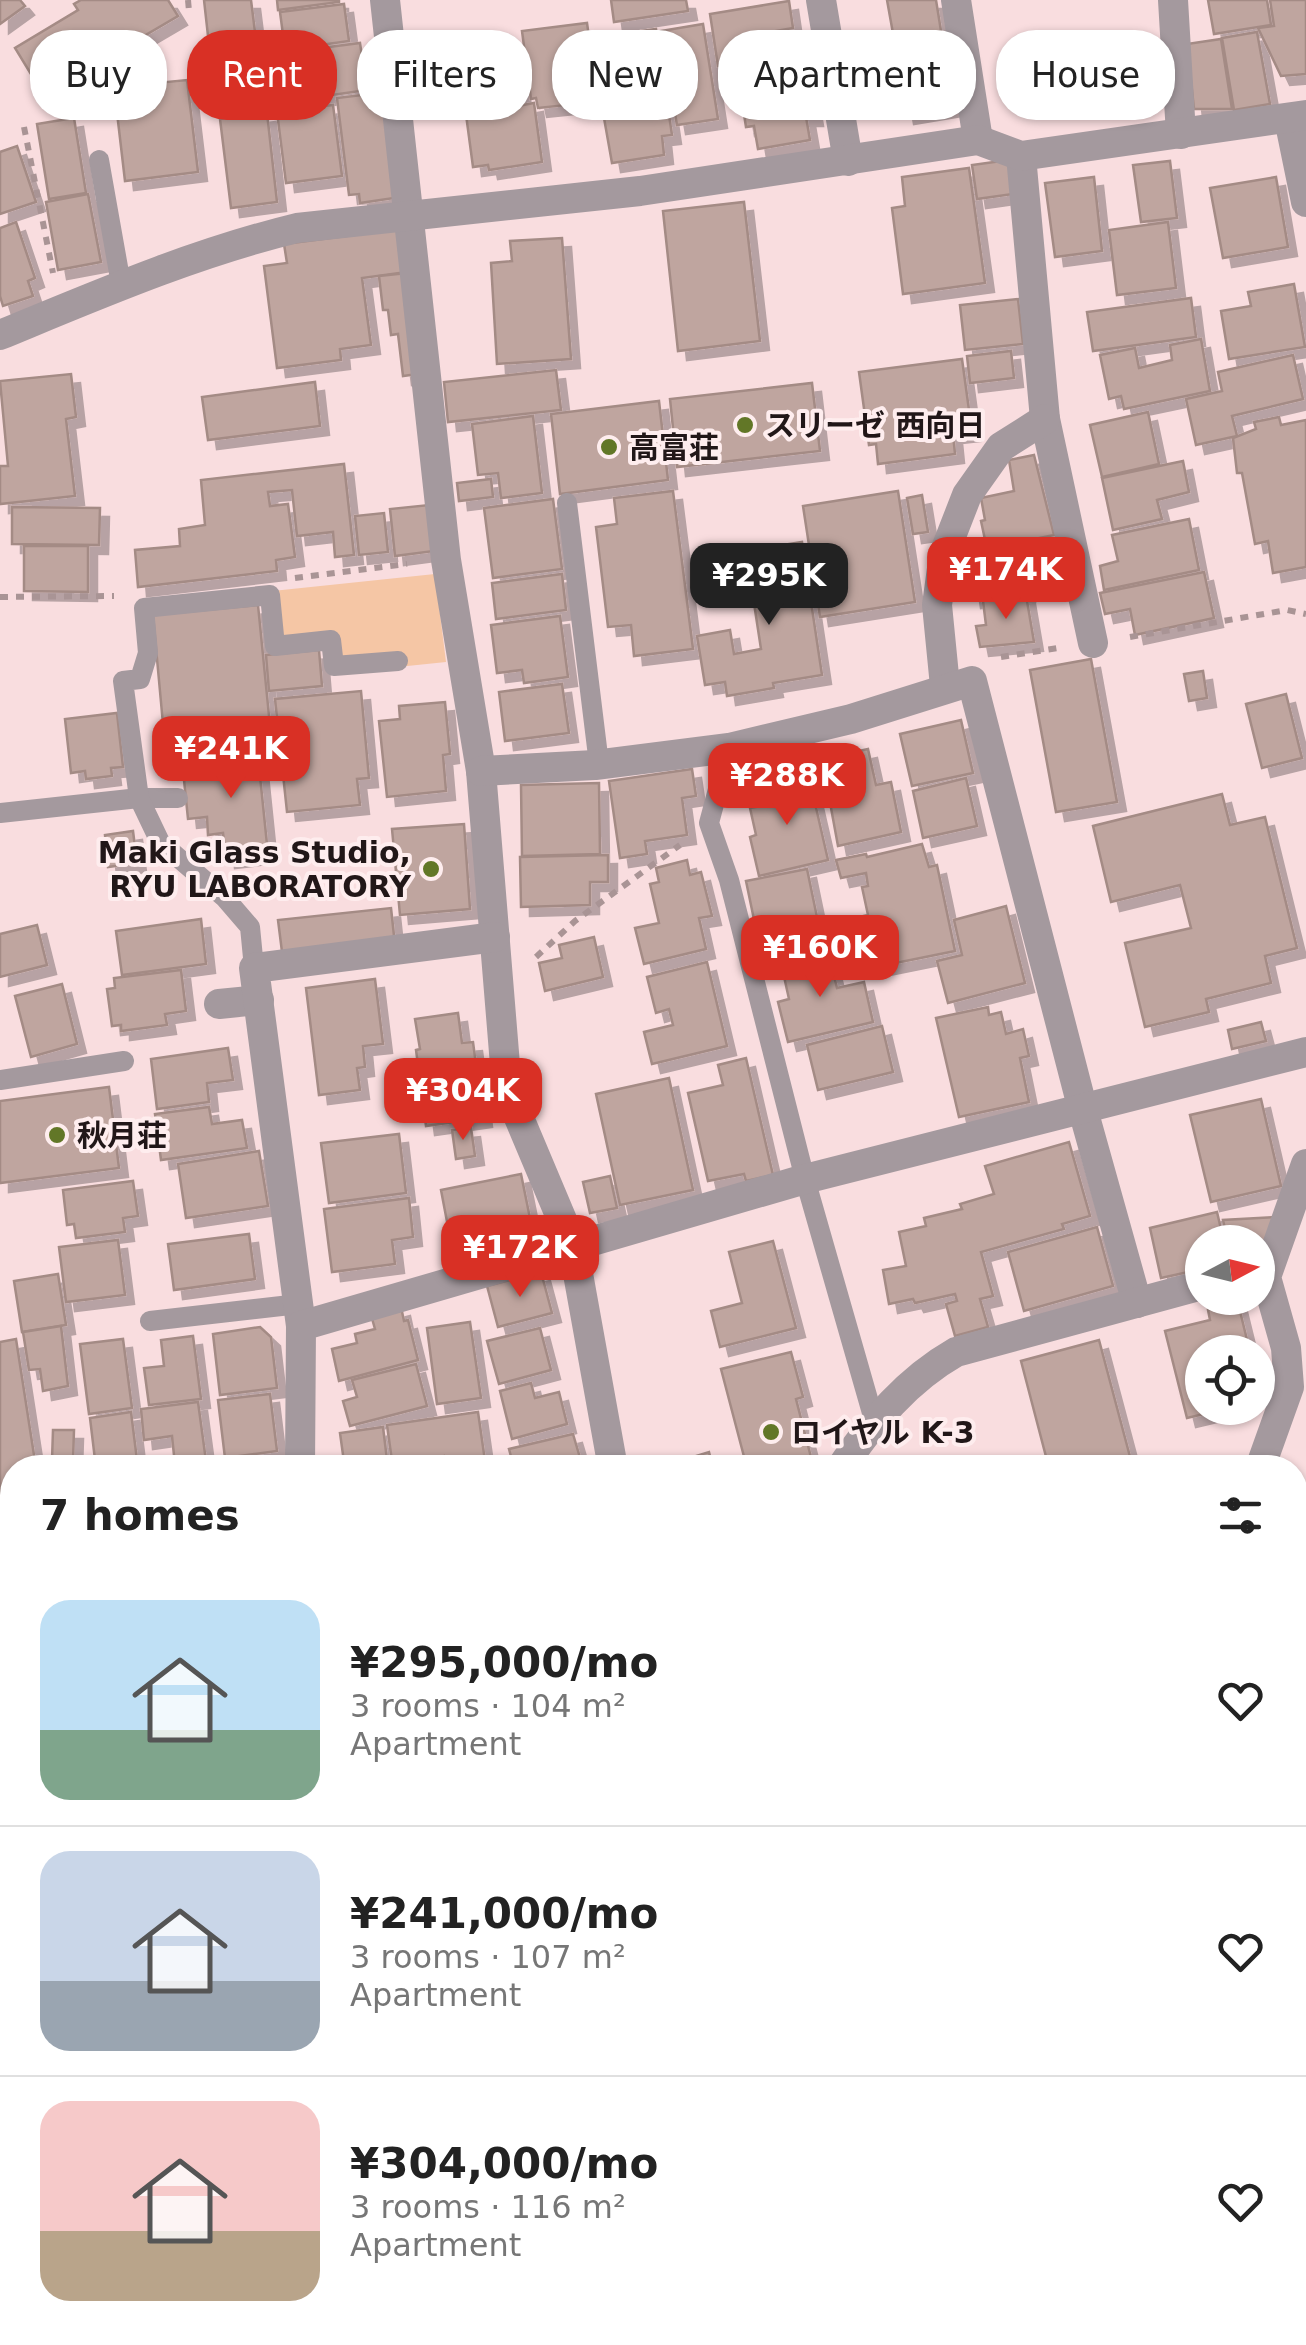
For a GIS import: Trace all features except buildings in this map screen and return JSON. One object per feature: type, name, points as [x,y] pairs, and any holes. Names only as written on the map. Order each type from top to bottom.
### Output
[{"type":"street","points":[[385,0],[446,560],[482,771],[506,1077],[517,1113],[573,1246],[611,1455]]},
{"type":"street","points":[[821,0],[848,161]]},
{"type":"street","points":[[956,0],[978,140]]},
{"type":"street","points":[[1173,0],[1181,134]]},
{"type":"street","points":[[0,335],[121,284],[297,228],[640,191],[978,140],[1021,156],[1298,117],[1306,202]]},
{"type":"street","points":[[1021,156],[1045,419],[1093,643]]},
{"type":"street","points":[[945,686],[936,605],[944,554],[966,495],[1001,447],[1045,419]]},
{"type":"street","points":[[482,771],[599,764],[729,748],[851,719],[972,680],[1137,1303]]},
{"type":"street","points":[[300,1455],[300,1315],[254,968],[496,937]]},
{"type":"street","points":[[219,1004],[259,1000]]},
{"type":"street","points":[[300,1315],[573,1246],[806,1178],[1306,1052]]},
{"type":"street","points":[[1275,1243],[1306,1164]]},
{"type":"street","points":[[851,1455],[874,1420],[927,1369],[956,1352],[1185,1289]]},
{"type":"street","points":[[1265,1455],[1289,1387],[1286,1348],[1275,1315]]},
{"type":"lane","points":[[99,160],[121,284]]},
{"type":"lane","points":[[567,504],[599,764]]},
{"type":"lane","points":[[254,968],[250,926],[225,898],[160,842],[138,798],[124,681],[140,679],[148,653],[144,608],[270,596],[275,646],[331,640],[334,666],[398,661]]},
{"type":"lane","points":[[729,748],[709,823],[730,880],[806,1178],[874,1420]]},
{"type":"lane","points":[[0,813],[138,798],[178,798]]},
{"type":"lane","points":[[0,1080],[124,1061]]},
{"type":"lane","points":[[150,1320],[300,1315]]},
{"type":"path","points":[[188,0],[189,11]]},
{"type":"path","points":[[24,128],[60,310]]},
{"type":"path","points":[[500,991],[576,921],[709,823]]},
{"type":"shaded area","points":[[435,574],[446,662],[330,674],[325,634],[268,639],[263,592]]},
{"type":"place","name":"スリーゼ 西向日","points":[[745,425]]},
{"type":"place","name":"高富荘","points":[[609,447]]},
{"type":"place","name":"Maki Glass Studio, RYU LABORATORY","points":[[431,869]]},
{"type":"place","name":"秋月荘","points":[[57,1135]]},
{"type":"place","name":"ロイヤル K-3","points":[[771,1432]]}]
